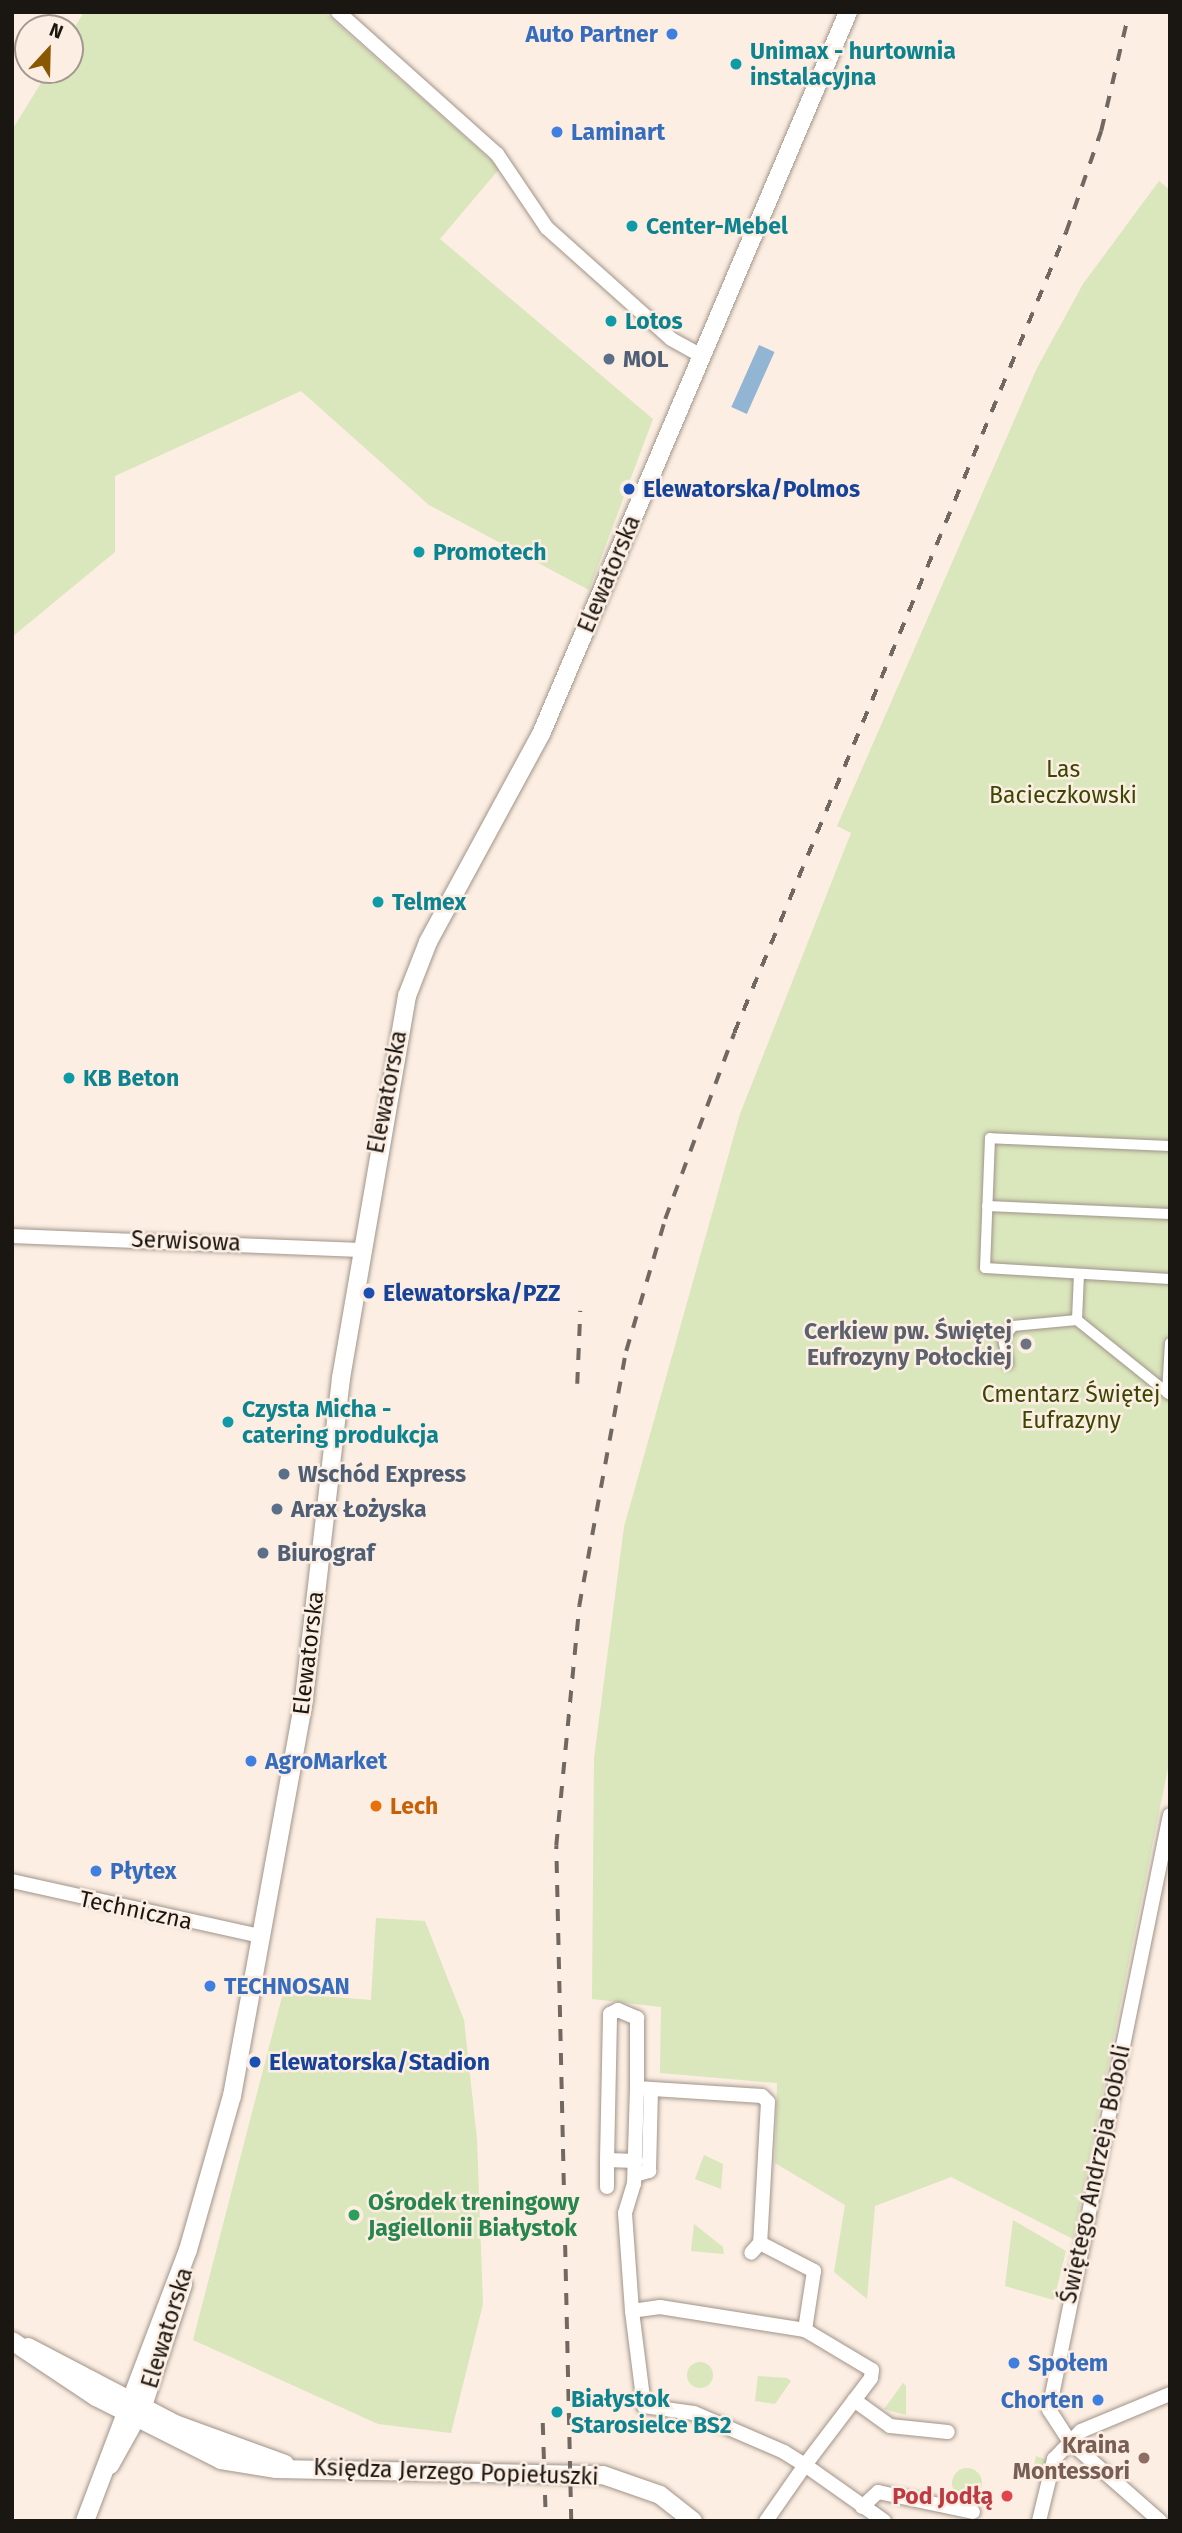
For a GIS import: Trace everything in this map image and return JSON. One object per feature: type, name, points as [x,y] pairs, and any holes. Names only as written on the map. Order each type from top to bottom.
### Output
[{"type":"street","points":[[338,12],[497,154],[547,228],[671,340],[702,356]]},
{"type":"street","name":"Elewatorska","points":[[85,2521],[133,2410],[188,2267],[188,2250],[232,2096],[304,1698],[360,1250],[394,1045],[423,951],[541,733],[848,12]]},
{"type":"street","points":[[1170,1146],[990,1138],[985,1268],[1170,1279]]},
{"type":"street","points":[[987,1206],[1170,1214]]},
{"type":"street","name":"Serwisowa","points":[[12,1236],[360,1250]]},
{"type":"street","points":[[1077,1320],[1079,1274]]},
{"type":"street","points":[[1008,1364],[1003,1339],[1013,1326],[1077,1320],[1168,1394]]},
{"type":"street","points":[[1168,1394],[1170,1343]]},
{"type":"street","name":"Świętego Andrzeja Boboli","points":[[1160,2521],[1070,2442],[1051,2419],[1050,2400],[1169,1825]]},
{"type":"street","name":"Techniczna","points":[[12,1881],[261,1936]]},
{"type":"street","points":[[607,2188],[610,2014],[618,2010],[637,2018],[644,2089],[635,2168],[625,2213],[632,2311],[644,2406],[694,2413],[806,2465],[884,2521]]},
{"type":"street","points":[[644,2089],[762,2096],[768,2102],[756,2248],[814,2271],[805,2330]]},
{"type":"street","points":[[607,2160],[635,2168]]},
{"type":"street","points":[[632,2311],[660,2307],[805,2330],[872,2370],[854,2400],[766,2521]]},
{"type":"street","name":"Księdza Jerzego Popiełuszki","points":[[13,2341],[133,2410],[291,2466],[612,2477],[660,2495],[693,2521]]},
{"type":"street","points":[[1039,2521],[1047,2476],[1070,2442],[1094,2424],[1170,2394]]},
{"type":"street","points":[[854,2400],[890,2426],[948,2432]]},
{"type":"street","points":[[862,2507],[878,2492],[973,2512]]},
{"type":"green space","points":[[324,12],[500,168],[440,239],[653,419],[589,590],[429,505],[301,391],[115,476],[115,552],[12,637],[12,130],[40,84],[84,84],[83,14]]},
{"type":"green space","points":[[1159,181],[1170,190],[1170,1758],[1073,2239],[951,2177],[875,2206],[867,2299],[834,2272],[845,2205],[775,2163],[777,2083],[660,2073],[661,2007],[592,1999],[594,1758],[624,1527],[740,1114],[851,833],[837,826],[1037,368],[1083,284]]},
{"type":"green space","name":"Ośrodek treningowy Jagiellonii Białystok","points":[[376,1918],[425,1921],[464,2020],[477,2139],[483,2304],[451,2433],[378,2424],[193,2340],[283,1993],[371,2000]]},
{"type":"green space","points":[[704,2155],[723,2164],[721,2189],[695,2179]]},
{"type":"green space","points":[[1013,2220],[1066,2251],[1054,2300],[1005,2286]]},
{"type":"green space","points":[[694,2224],[723,2247],[724,2254],[691,2251]]},
{"type":"green space","points":[[700,2362],[709,2366],[713,2375],[709,2384],[700,2388],[691,2384],[687,2375],[691,2366]]},
{"type":"green space","points":[[758,2376],[787,2378],[791,2381],[775,2404],[755,2401]]},
{"type":"green space","points":[[903,2383],[906,2386],[906,2415],[884,2409]]},
{"type":"green space","points":[[1036,2456],[1047,2460],[1042,2476],[1032,2474]]},
{"type":"green space","points":[[967,2468],[973,2469],[981,2477],[981,2489],[973,2497],[967,2498],[961,2497],[953,2489],[952,2483],[953,2477],[961,2469]]},
{"type":"water","points":[[759,345],[775,352],[747,414],[731,407]]},
{"type":"railway","points":[[571,2521],[556,1846],[579,1606],[626,1351],[665,1219],[734,1033],[1066,232],[1101,131],[1129,12]]},
{"type":"railway","points":[[577,1384],[580,1311]]},
{"type":"railway","points":[[543,2423],[546,2521]]},
{"type":"place","name":"Auto Partner","points":[[672,34]]},
{"type":"place","name":"Unimax - hurtownia instalacyjna","points":[[736,64]]},
{"type":"place","name":"Laminart","points":[[557,132]]},
{"type":"place","name":"Center-Mebel","points":[[632,226]]},
{"type":"place","name":"Lotos","points":[[611,321]]},
{"type":"place","name":"MOL","points":[[609,359]]},
{"type":"place","name":"Elewatorska/Polmos","points":[[629,489]]},
{"type":"place","name":"Promotech","points":[[419,552]]},
{"type":"place","name":"Telmex","points":[[378,902]]},
{"type":"place","name":"KB Beton","points":[[69,1078]]},
{"type":"place","name":"Elewatorska/PZZ","points":[[369,1293]]},
{"type":"place","name":"Cerkiew pw. Świętej Eufrozyny Połockiej","points":[[1026,1344]]},
{"type":"place","name":"Czysta Micha - catering produkcja","points":[[228,1422]]},
{"type":"place","name":"Wschód Express","points":[[284,1474]]},
{"type":"place","name":"Arax Łożyska","points":[[277,1509]]},
{"type":"place","name":"Biurograf","points":[[263,1553]]},
{"type":"place","name":"AgroMarket","points":[[251,1761]]},
{"type":"place","name":"Lech","points":[[376,1806]]},
{"type":"place","name":"Płytex","points":[[96,1871]]},
{"type":"place","name":"TECHNOSAN","points":[[210,1986]]},
{"type":"place","name":"Elewatorska/Stadion","points":[[255,2062]]},
{"type":"place","name":"Ośrodek treningowy Jagiellonii Białystok","points":[[354,2215]]},
{"type":"place","name":"Społem","points":[[1014,2363]]},
{"type":"place","name":"Chorten","points":[[1098,2400]]},
{"type":"place","name":"Białystok Starosielce BS2","points":[[557,2412]]},
{"type":"place","name":"Kraina Montessori","points":[[1144,2458]]},
{"type":"place","name":"Pod Jodłą","points":[[1007,2496]]},
{"type":"park label","name":"Las Bacieczkowski","points":[[1063,782]]},
{"type":"park label","name":"Cmentarz Świętej Eufrazyny","points":[[1071,1407]]}]
